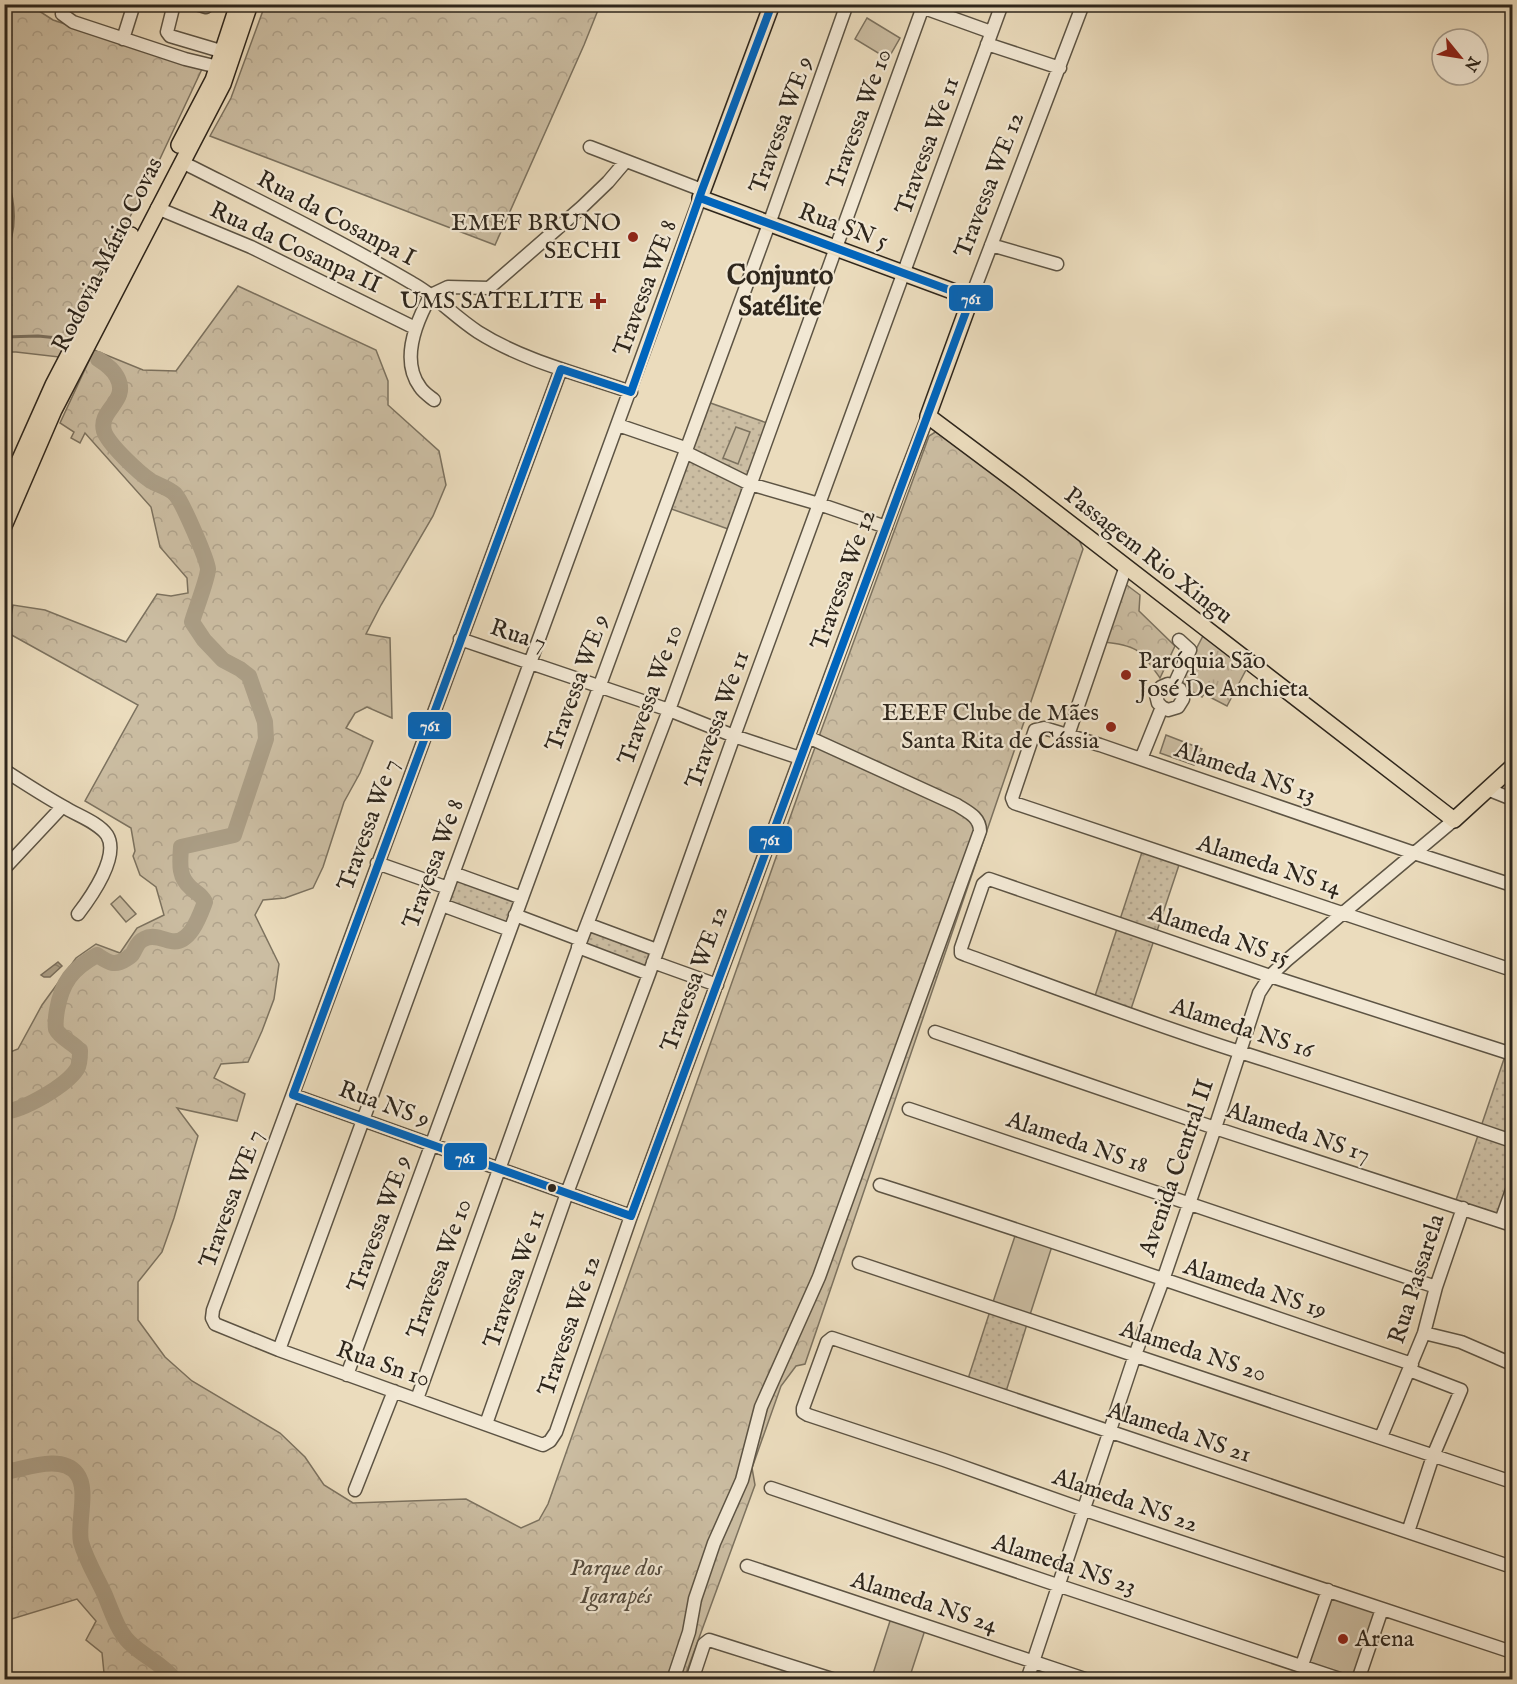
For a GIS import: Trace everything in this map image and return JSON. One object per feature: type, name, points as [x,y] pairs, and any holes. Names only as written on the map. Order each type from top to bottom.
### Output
[{"type":"main road","name":"Rodovia Mário Covas","points":[[4,495],[53,385],[218,67],[238,4]]},
{"type":"main road","name":"Rodovia Mário Covas","points":[[4,526],[54,410],[228,71],[250,4]]},
{"type":"main road","points":[[701,194],[772,4]]},
{"type":"main road","name":"Rua SN 5","points":[[701,194],[769,224],[971,298]]},
{"type":"main road","name":"Travessa WE 12","points":[[928,416],[971,298]]},
{"type":"main road","name":"Passagem Rio Xingu","points":[[928,416],[1454,820]]},
{"type":"main road","name":"Avenida Central II","points":[[1454,820],[1512,767]]},
{"type":"street","points":[[123,39],[134,4]]},
{"type":"street","points":[[174,4],[167,32],[170,36],[224,52]]},
{"type":"street","name":"Travessa WE 9","points":[[347,1375],[769,224],[847,4]]},
{"type":"street","name":"Travessa We 11","points":[[486,1424],[567,1193],[1002,4]]},
{"type":"street","name":"Travessa WE 12","points":[[971,298],[1083,4]]},
{"type":"street","points":[[921,5],[992,32]]},
{"type":"street","name":"Travessa We 10","points":[[417,1399],[587,924],[669,710],[921,5]]},
{"type":"street","points":[[63,9],[73,22],[185,59],[218,67]]},
{"type":"street","points":[[987,44],[1060,68]]},
{"type":"street","points":[[590,147],[701,194]]},
{"type":"street","name":"Rua da Cosanpa I","points":[[182,162],[333,239],[431,294],[477,332],[561,369],[631,392]]},
{"type":"street","points":[[434,400],[420,387],[411,367],[415,328],[431,294],[443,288],[455,286],[489,288],[582,207],[625,162]]},
{"type":"street","name":"Travessa WE 8","points":[[631,392],[701,194]]},
{"type":"street","name":"Rua da Cosanpa II","points":[[157,207],[250,247],[415,328]]},
{"type":"street","points":[[991,245],[1057,264]]},
{"type":"street","name":"Travessa We 7","points":[[293,1095],[561,369]]},
{"type":"street","name":"Travessa We 8","points":[[279,1350],[529,662],[631,392]]},
{"type":"street","name":"Travessa We 12","points":[[800,758],[928,416]]},
{"type":"street","points":[[618,425],[685,450],[750,484],[886,527]]},
{"type":"street","points":[[1068,735],[1126,567]]},
{"type":"street","name":"Rua 7","points":[[460,639],[669,710],[734,736],[800,758]]},
{"type":"street","points":[[1174,685],[1190,650],[1179,640]]},
{"type":"street","points":[[1168,684],[1174,685],[1180,689],[1183,699],[1173,710],[1162,707],[1158,703],[1154,689],[1168,684]]},
{"type":"street","points":[[1141,759],[1162,707]]},
{"type":"street","name":"Alameda NS 13","points":[[1012,801],[1035,730],[1044,728],[1512,885]]},
{"type":"street","points":[[673,1680],[689,1632],[695,1599],[714,1543],[742,1480],[761,1407],[819,1277],[980,831],[975,817],[957,805],[808,737]]},
{"type":"street","name":"Travessa WE 12","points":[[631,1216],[800,758]]},
{"type":"street","points":[[4,770],[105,832],[109,843],[105,872],[95,892],[78,914]]},
{"type":"street","points":[[1487,789],[1512,799]]},
{"type":"street","name":"Alameda NS 14","points":[[1012,801],[1512,970]]},
{"type":"street","points":[[4,869],[62,807]]},
{"type":"street","name":"Avenida Central II","points":[[1027,1680],[1259,993],[1270,976],[1454,820]]},
{"type":"street","points":[[377,863],[448,888]]},
{"type":"street","points":[[453,873],[522,898]]},
{"type":"street","name":"Alameda NS 15","points":[[961,952],[983,884],[987,879],[1270,976],[1512,1052]]},
{"type":"street","points":[[442,905],[510,930]]},
{"type":"street","points":[[516,915],[580,944],[651,968],[717,985]]},
{"type":"street","points":[[587,924],[657,950]]},
{"type":"street","name":"Alameda NS 16","points":[[961,952],[966,956],[1240,1052],[1512,1141]]},
{"type":"street","name":"Alameda NS 17","points":[[935,1032],[1215,1128],[1507,1223]]},
{"type":"street","name":"Rua NS 9","points":[[293,1095],[631,1216]]},
{"type":"street","name":"Travessa WE 7","points":[[212,1318],[293,1095]]},
{"type":"street","name":"Alameda NS 18","points":[[909,1109],[1436,1287]]},
{"type":"street","name":"Alameda NS 19","points":[[880,1185],[1054,1241],[1411,1367],[1461,1390],[1433,1456]]},
{"type":"street","points":[[1507,1223],[1512,1190]]},
{"type":"street","name":"Rua Passarela","points":[[1381,1437],[1424,1332],[1462,1208]]},
{"type":"street","name":"Travessa We 12","points":[[543,1445],[550,1441],[556,1432],[631,1216]]},
{"type":"street","name":"Alameda NS 20","points":[[860,1263],[1512,1482]]},
{"type":"street","name":"Rua Sn 10","points":[[212,1318],[215,1324],[279,1350],[543,1445]]},
{"type":"street","points":[[1424,1332],[1461,1342],[1512,1364]]},
{"type":"street","name":"Alameda NS 21","points":[[832,1338],[1512,1567]]},
{"type":"street","name":"Alameda NS 22","points":[[832,1338],[827,1341],[807,1394],[803,1408],[805,1414],[1512,1652]]},
{"type":"street","points":[[355,1490],[394,1391]]},
{"type":"street","points":[[1408,1532],[1433,1456]]},
{"type":"street","name":"Alameda NS 23","points":[[771,1488],[1060,1587],[1343,1680]]},
{"type":"street","name":"Alameda NS 24","points":[[747,1566],[1088,1680]]},
{"type":"street","points":[[1302,1665],[1328,1590]]},
{"type":"street","points":[[1358,1680],[1382,1608]]},
{"type":"street","points":[[692,1680],[707,1640],[836,1680]]},
{"type":"green space","points":[[265,4],[600,5],[495,245],[210,136],[231,98]]},
{"type":"green space","points":[[5,5],[30,5],[53,20],[202,69],[151,178],[89,292],[59,357],[5,352]]},
{"type":"green space","points":[[867,18],[900,38],[888,59],[855,39]]},
{"type":"green space","name":"Parque dos Igarapés","points":[[238,286],[376,350],[388,381],[388,405],[439,451],[446,485],[433,516],[366,634],[390,638],[392,718],[367,707],[355,713],[346,728],[373,741],[360,773],[344,802],[323,867],[313,888],[285,898],[263,900],[255,915],[279,964],[274,999],[248,1062],[221,1064],[214,1078],[245,1094],[237,1121],[177,1108],[198,1136],[162,1252],[138,1282],[138,1320],[165,1357],[192,1381],[280,1433],[305,1457],[324,1485],[353,1503],[466,1499],[521,1528],[539,1520],[548,1504],[810,761],[929,436],[937,431],[1079,540],[1083,549],[805,1364],[796,1366],[781,1386],[752,1468],[755,1485],[684,1679],[100,1679],[104,1673],[102,1653],[86,1640],[96,1621],[77,1599],[5,1621],[5,1054],[18,1049],[42,1005],[76,958],[96,944],[120,953],[137,928],[164,915],[156,887],[140,875],[133,856],[135,851],[131,828],[85,801],[138,705],[8,633],[13,605],[45,610],[126,642],[157,594],[171,596],[188,593],[187,578],[160,547],[151,507],[85,433],[80,443],[71,438],[74,432],[60,423],[94,350],[143,370],[176,371]]},
{"type":"green space","points":[[702,400],[770,424],[731,530],[663,506]]},
{"type":"green space","points":[[736,427],[750,432],[738,464],[723,458]]},
{"type":"green space","points":[[1124,583],[1140,595],[1139,611],[1175,646],[1160,678],[1148,661],[1131,647],[1102,642]]},
{"type":"green space","points":[[1204,634],[1247,668],[1227,706],[1204,694],[1202,697],[1179,682]]},
{"type":"green space","points":[[1166,735],[1202,749],[1194,765],[1160,753]]},
{"type":"green space","points":[[1144,846],[1181,859],[1130,1012],[1094,999]]},
{"type":"green space","points":[[457,880],[516,902],[507,924],[448,902]]},
{"type":"green space","points":[[120,896],[136,914],[126,922],[111,904]]},
{"type":"green space","points":[[589,928],[651,952],[645,969],[583,945]]},
{"type":"green space","points":[[1506,1053],[1512,1055],[1512,1183],[1499,1220],[1454,1206]]},
{"type":"green space","points":[[1017,1230],[1053,1243],[1028,1321],[991,1308]]},
{"type":"green space","points":[[991,1308],[1028,1321],[1004,1398],[966,1385]]},
{"type":"green space","name":"Arena","points":[[1328,1591],[1383,1609],[1360,1679],[1337,1679],[1303,1668]]},
{"type":"green space","points":[[891,1618],[925,1630],[909,1679],[871,1680]]},
{"type":"water","points":[[58,962],[62,966],[50,977],[41,975]]},
{"type":"waterway","points":[[4,177],[10,188],[13,208],[13,227],[4,255]]},
{"type":"waterway","points":[[4,337],[58,338]]},
{"type":"waterway","points":[[4,1112],[22,1107],[44,1096],[64,1083],[78,1067],[80,1051],[56,1029],[57,1010],[62,992],[75,971],[97,955],[118,963],[131,956],[138,943],[147,938],[178,941],[189,934],[205,902],[184,879],[180,859],[181,847],[234,835],[266,739],[265,722],[249,676],[223,660],[204,640],[192,622],[208,569],[183,507],[173,492],[151,481],[132,465],[111,443],[104,431],[105,417],[120,393],[120,386],[113,372],[98,359]]},
{"type":"waterway","points":[[4,1465],[11,1471],[37,1465],[55,1464],[71,1468],[77,1474],[82,1488],[80,1535],[88,1562],[125,1637],[175,1680]]},
{"type":"transit line","name":"761","points":[[700,198],[971,298],[631,1216],[293,1095],[561,369],[631,392],[702,190],[772,4]]},
{"type":"place","name":"EMEF BRUNO SECHI","points":[[633,237]]},
{"type":"place","name":"UMS SATELITE","points":[[598,301]]},
{"type":"place","name":"Paróquia São José De Anchieta","points":[[1126,675]]},
{"type":"place","name":"EEEF Clube de Mães Santa Rita de Cássia","points":[[1111,727]]},
{"type":"place","name":"Arena","points":[[1343,1639]]},
{"type":"district","name":"Conjunto Satélite","points":[[780,292]]}]
